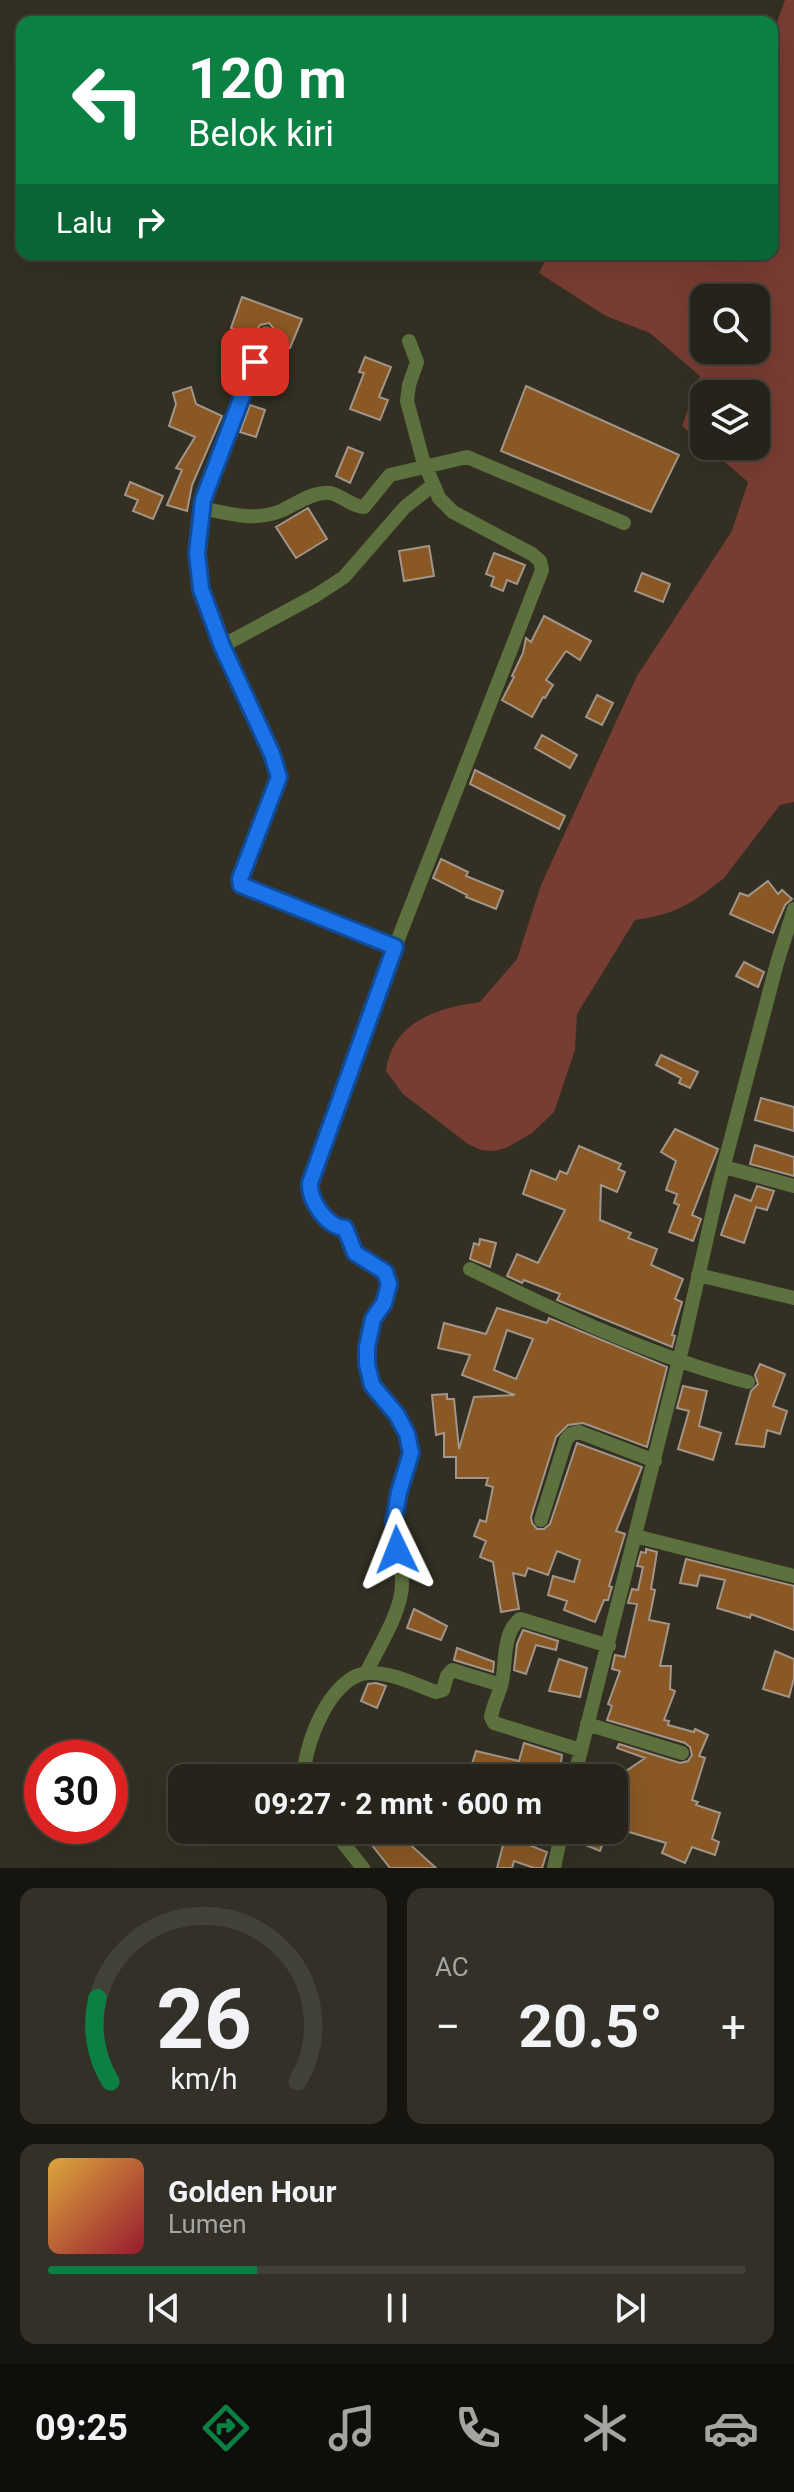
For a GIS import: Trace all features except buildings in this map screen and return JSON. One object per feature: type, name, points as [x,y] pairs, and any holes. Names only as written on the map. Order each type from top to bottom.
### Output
[{"type":"street","points":[[266,333],[202,508],[197,553],[197,572],[222,646],[272,754],[279,777],[240,879],[241,885],[395,947]]},
{"type":"street","points":[[306,1764],[307,1751],[323,1711],[336,1693],[366,1673],[399,1601],[402,1583],[394,1520],[411,1453],[407,1434],[397,1415],[372,1385],[367,1364],[373,1319],[384,1303],[389,1284],[385,1272],[355,1253],[345,1228],[333,1226],[316,1205],[310,1183],[395,947],[542,570],[540,561],[532,554],[453,512],[439,498],[413,430],[407,401],[417,362],[409,341]]},
{"type":"street","points":[[202,508],[239,516],[264,516],[322,493],[330,493],[347,503],[364,507],[369,504],[381,482],[390,475],[467,457],[624,523]]},
{"type":"street","points":[[222,646],[303,603],[344,577],[405,507],[433,485]]},
{"type":"street","points":[[577,1764],[655,1461],[724,1167],[794,909]]},
{"type":"street","points":[[724,1167],[794,1186]]},
{"type":"street","points":[[470,1269],[678,1362],[748,1382]]},
{"type":"street","points":[[698,1275],[794,1298]]},
{"type":"street","points":[[541,1520],[566,1440],[571,1434],[579,1432],[655,1461]]},
{"type":"street","points":[[635,1536],[794,1576]]},
{"type":"street","points":[[580,1750],[494,1723],[492,1711],[501,1685],[505,1652],[513,1624],[520,1619],[609,1646]]},
{"type":"street","points":[[366,1673],[382,1674],[436,1692],[443,1690],[452,1670],[501,1685]]},
{"type":"street","points":[[587,1724],[682,1753]]},
{"type":"street","points":[[344,1844],[363,1868]]},
{"type":"street","points":[[554,1868],[559,1844]]},
{"type":"shaded area","points":[[785,0],[794,0],[794,802],[780,805],[724,878],[712,887],[673,911],[635,920],[577,1014],[575,1050],[554,1112],[532,1133],[508,1147],[495,1151],[481,1150],[468,1144],[403,1094],[386,1071],[390,1054],[407,1029],[420,1020],[448,1008],[480,1002],[517,959],[541,885],[637,676],[732,531],[748,482],[722,460],[770,460],[770,380],[699,380],[700,376],[650,333],[606,316],[539,273],[545,260],[778,260],[778,19]]},
{"type":"shaded area","points":[[690,404],[690,433],[682,426]]},
{"type":"route","points":[[255,362],[203,500],[197,572],[222,646],[278,769],[277,786],[240,879],[241,885],[395,947],[310,1183],[310,1192],[333,1226],[345,1228],[355,1253],[385,1272],[389,1284],[384,1303],[373,1319],[367,1364],[372,1385],[397,1415],[407,1434],[411,1453],[394,1520],[397,1550]]}]
